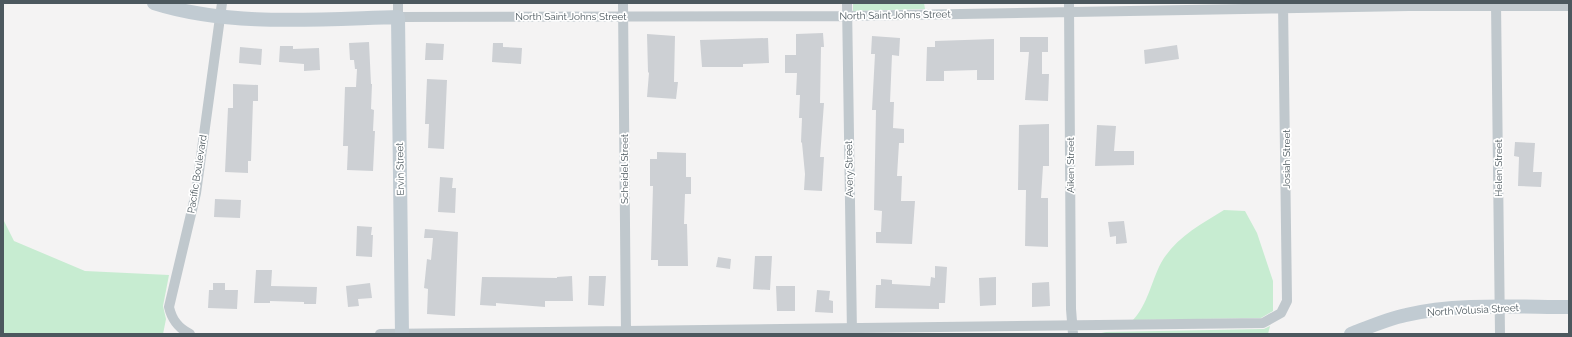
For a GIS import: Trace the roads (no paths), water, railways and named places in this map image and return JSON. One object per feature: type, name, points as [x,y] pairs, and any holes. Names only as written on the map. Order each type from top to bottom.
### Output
[{"type":"street","name":"North Saint Johns Street","points":[[154,3],[221,10],[257,19],[398,17],[847,16],[1069,8],[1496,5],[1569,6]]},
{"type":"street","name":"Ervin Street","points":[[398,3],[402,334]]},
{"type":"street","name":"Scheidel Street","points":[[623,3],[626,333]]},
{"type":"street","name":"Avery Street","points":[[847,3],[852,331]]},
{"type":"street","name":"Helen Street","points":[[1496,5],[1500,334]]},
{"type":"street","name":"Josiah Street","points":[[1072,330],[1263,323],[1281,313],[1287,301],[1284,6]]},
{"type":"street","name":"Aiken Street","points":[[1069,8],[1072,330]]},
{"type":"street","name":"Pacific Boulevard","points":[[190,334],[177,325],[169,307],[196,193],[221,10]]},
{"type":"street","name":"North Volusia Street","points":[[1351,334],[1379,322],[1407,315],[1440,310],[1569,307]]},
{"type":"street","points":[[380,334],[1072,330]]}]
